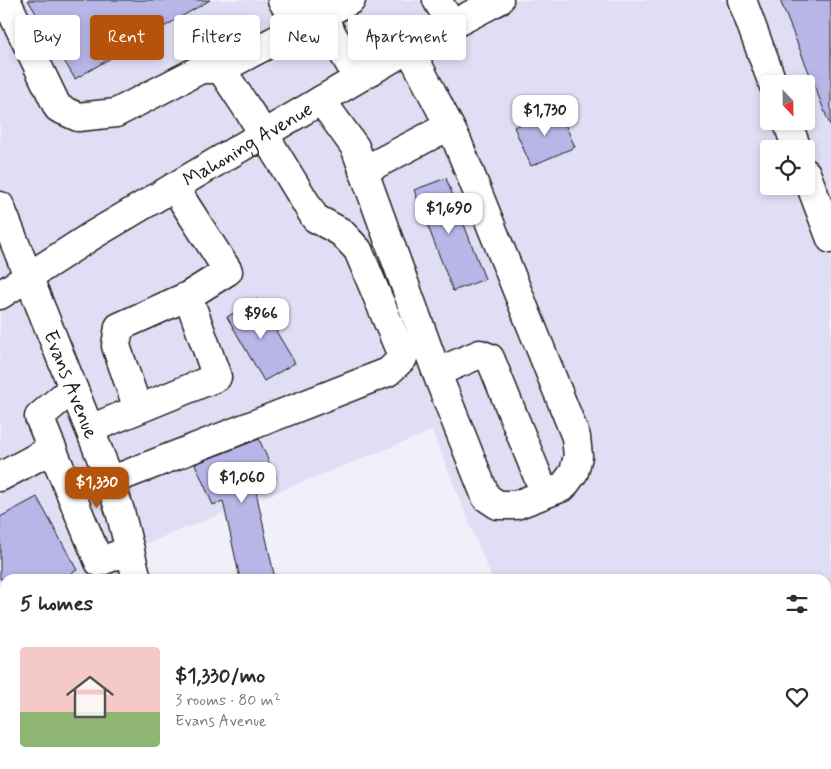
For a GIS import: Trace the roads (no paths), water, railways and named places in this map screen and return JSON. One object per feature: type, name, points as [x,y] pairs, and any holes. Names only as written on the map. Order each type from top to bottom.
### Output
[{"type":"main road","points":[[6,0],[58,108],[78,117],[116,113],[201,69],[221,69],[270,40]]},
{"type":"main road","points":[[282,0],[311,15],[351,0]]},
{"type":"main road","points":[[437,0],[446,15]]},
{"type":"main road","name":"Mahoning Avenue","points":[[466,18],[499,0]]},
{"type":"main road","points":[[742,0],[770,75]]},
{"type":"main road","points":[[338,51],[358,78]]},
{"type":"main road","name":"Mahoning Avenue","points":[[0,295],[93,235],[389,60]]},
{"type":"main road","points":[[321,100],[355,147],[439,379],[486,497],[498,505],[516,504],[563,486],[574,472],[578,456],[576,437],[453,133],[415,60]]},
{"type":"main road","points":[[110,481],[388,372],[403,358],[358,250],[341,232],[315,218],[264,134],[221,69]]},
{"type":"main road","points":[[363,171],[453,133]]},
{"type":"main road","points":[[422,331],[431,331],[435,336],[486,473],[494,484],[504,487],[522,484],[559,468],[563,459],[560,437],[450,153],[453,133]]},
{"type":"main road","points":[[138,409],[116,346],[119,327],[188,296],[228,271],[174,187]]},
{"type":"main road","points":[[814,195],[831,239]]},
{"type":"main road","name":"Evans Avenue","points":[[0,206],[110,481],[120,511],[136,574]]},
{"type":"main road","points":[[90,430],[217,377],[188,296]]},
{"type":"main road","points":[[447,368],[480,354],[490,358],[538,477]]},
{"type":"main road","points":[[73,388],[39,417],[99,562],[130,550]]},
{"type":"main road","points":[[0,478],[52,449]]}]
